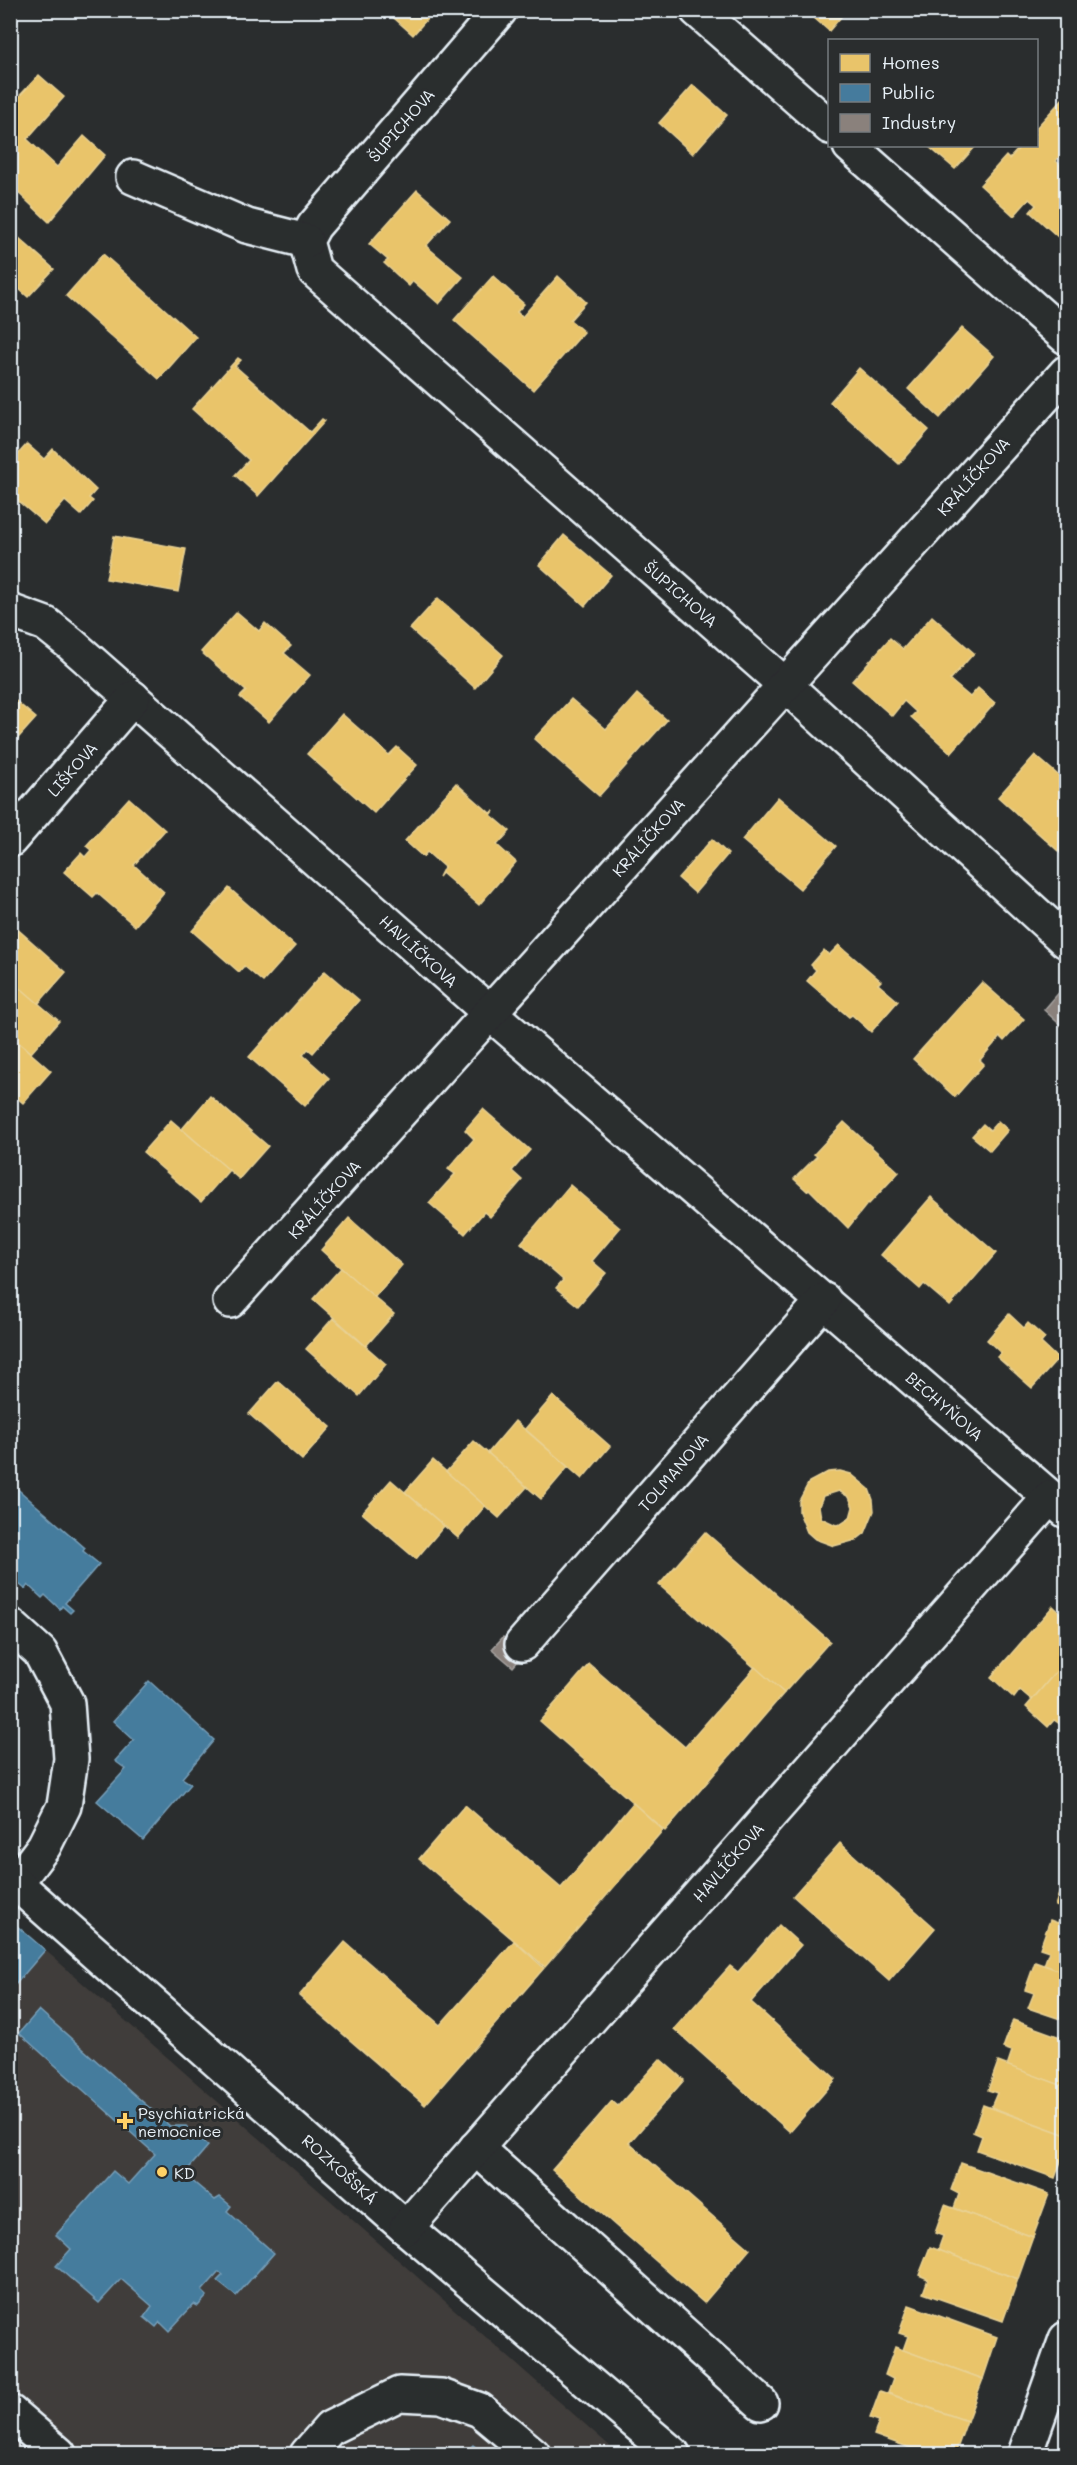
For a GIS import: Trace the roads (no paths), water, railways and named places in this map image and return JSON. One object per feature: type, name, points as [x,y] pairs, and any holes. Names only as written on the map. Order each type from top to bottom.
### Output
[{"type":"street","name":"ŠUPICHOVA","points":[[500,10],[314,226],[306,242],[315,270],[783,684],[1066,941]]},
{"type":"street","points":[[697,10],[828,125]]},
{"type":"street","points":[[851,147],[1066,337]]},
{"type":"street","points":[[133,177],[247,226],[306,242]]},
{"type":"street","name":"KRÁLÍČKOVA","points":[[230,1301],[490,1014],[783,684],[1066,373]]},
{"type":"street","name":"HAVLÍČKOVA","points":[[10,611],[46,624],[59,633],[490,1014],[824,1300]]},
{"type":"street","name":"LIŠKOVA","points":[[10,840],[133,698]]},
{"type":"street","name":"BECHYŇOVA","points":[[824,1300],[1058,1504]]},
{"type":"street","name":"TOLMANOVA","points":[[522,1644],[824,1300]]},
{"type":"street","name":"HAVLÍČKOVA","points":[[406,2228],[1058,1504]]},
{"type":"street","points":[[10,1625],[40,1652],[67,1703],[71,1760],[64,1806],[44,1846],[13,1880]]},
{"type":"street","name":"ROZKOŠSKÁ","points":[[13,1880],[406,2228],[673,2454]]},
{"type":"street","points":[[476,2148],[761,2403]]},
{"type":"street","points":[[1025,2454],[1066,2339]]},
{"type":"street","points":[[306,2454],[330,2428],[399,2394],[441,2396],[480,2410],[533,2454]]},
{"type":"street","points":[[10,2412],[59,2454]]},
{"type":"place","name":"Psychiatrická nemocnice","points":[[125,2121]]},
{"type":"place","name":"KD","points":[[162,2172]]}]
